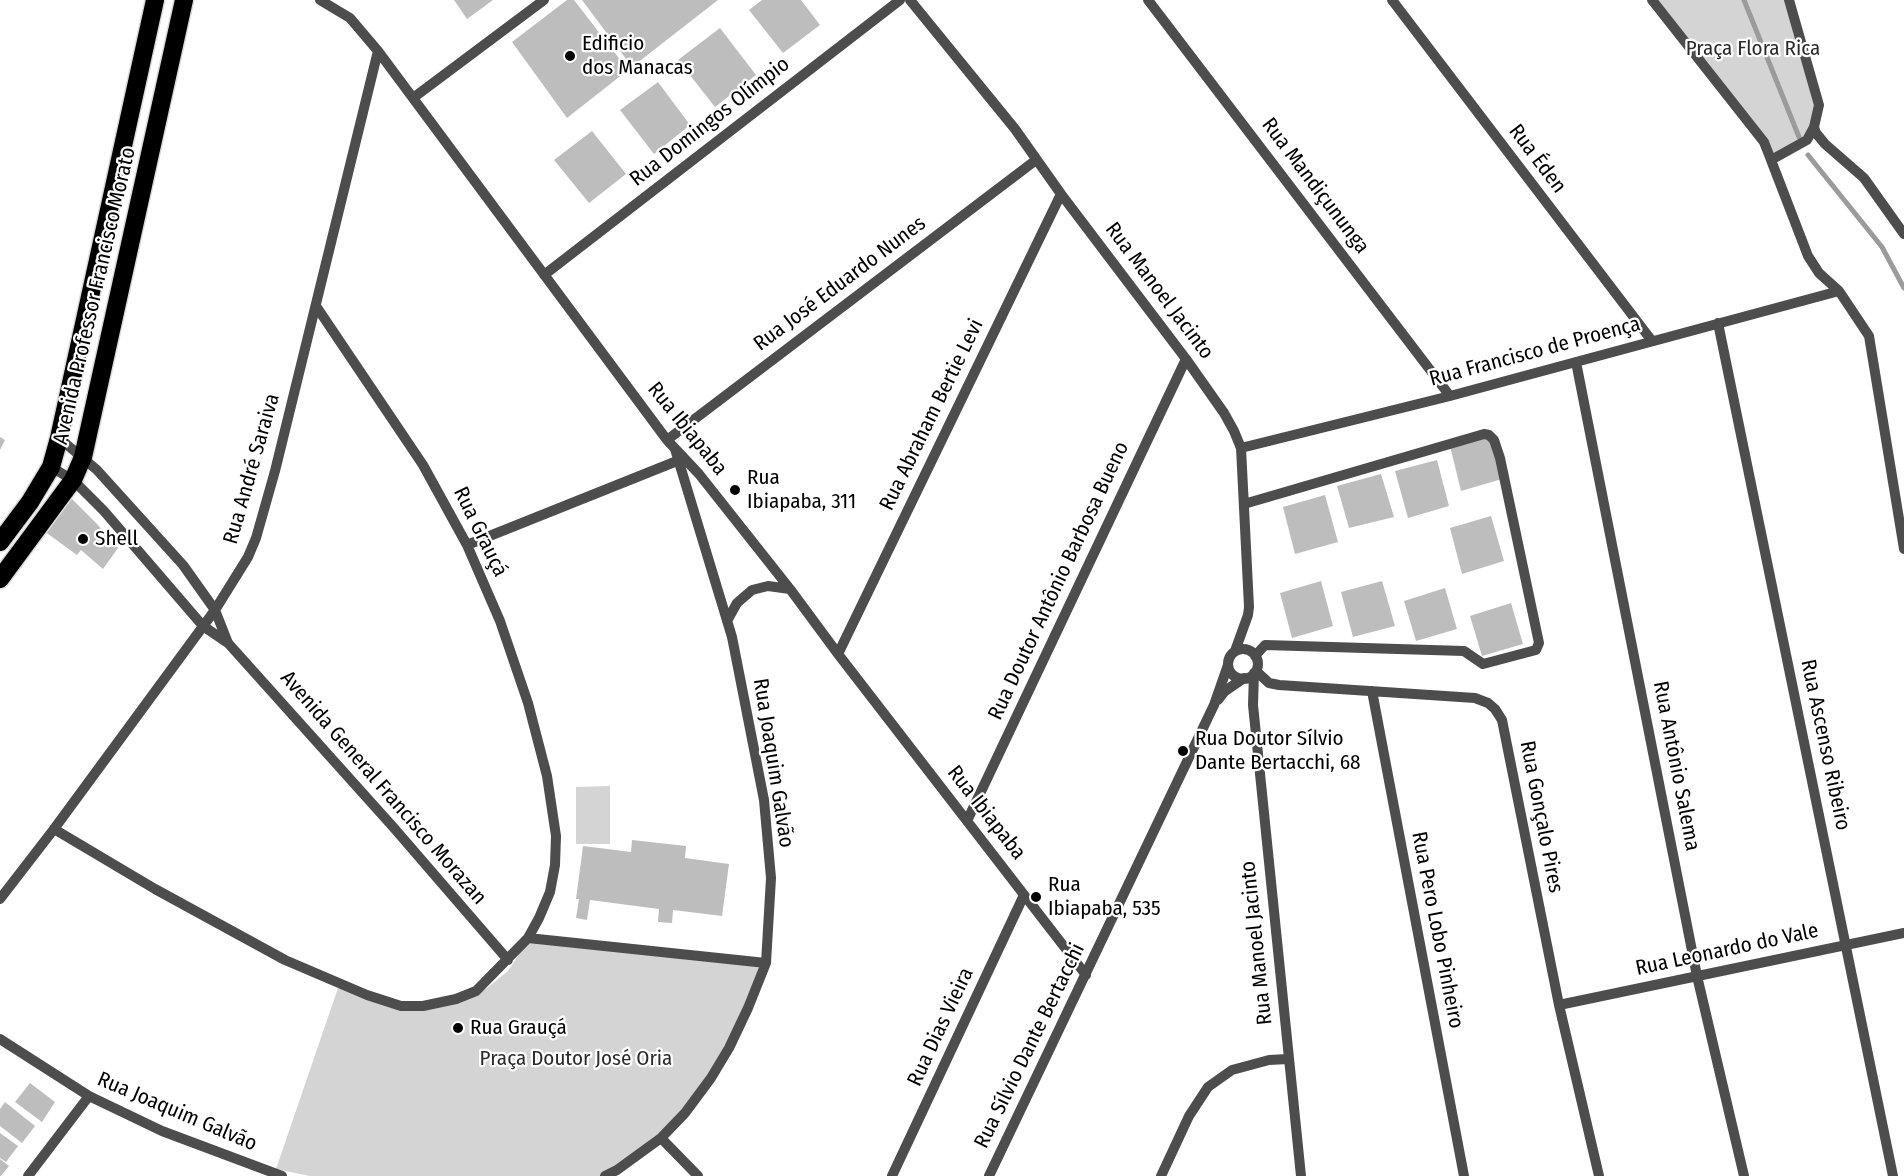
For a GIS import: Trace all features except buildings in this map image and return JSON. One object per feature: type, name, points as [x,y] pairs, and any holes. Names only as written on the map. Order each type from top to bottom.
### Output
[{"type":"highway","name":"Avenida Professor Francisco Morato","points":[[0,542],[30,502],[51,467],[155,0]]},
{"type":"highway","name":"Avenida Professor Francisco Morato","points":[[0,579],[73,480],[83,457],[184,0]]},
{"type":"street","name":"Rua Ibiapaba","points":[[320,0],[350,18],[378,51],[671,444]]},
{"type":"street","points":[[413,98],[544,0]]},
{"type":"street","name":"Rua Domingos Olímpio","points":[[544,275],[900,0]]},
{"type":"street","name":"Rua Manoel Jacinto","points":[[910,0],[1015,129],[1061,194],[1186,359],[1224,414],[1241,448],[1249,607],[1235,651]]},
{"type":"street","name":"Rua Mandiçununga","points":[[1148,0],[1450,396]]},
{"type":"street","name":"Rua Éden","points":[[1392,0],[1652,341]]},
{"type":"street","points":[[1652,0],[1764,142],[1808,256],[1819,273],[1839,291],[1869,336],[1904,549]]},
{"type":"street","points":[[1772,160],[1807,140],[1814,127],[1819,105],[1789,0]]},
{"type":"street","name":"Rua André Saraiva","points":[[0,899],[215,610],[248,557],[256,538],[316,306],[378,51]]},
{"type":"street","points":[[1814,127],[1825,144],[1864,178],[1904,234]]},
{"type":"street","points":[[1807,140],[1825,144]]},
{"type":"street","name":"Rua José Eduardo Nunes","points":[[671,444],[1036,160]]},
{"type":"street","name":"Rua Abraham Bertie Levi","points":[[838,654],[1061,194]]},
{"type":"street","name":"Rua Francisco de Proença","points":[[1241,448],[1450,396],[1839,291]]},
{"type":"street","name":"Rua Grauçá","points":[[54,829],[154,889],[285,960],[367,995],[401,1006],[434,1004],[476,991],[528,938],[550,892],[555,865],[556,836],[547,776],[528,703],[500,621],[467,545],[423,465],[316,306]]},
{"type":"street","name":"Rua Ascenso Ribeiro","points":[[1718,322],[1893,1176]]},
{"type":"street","name":"Rua Doutor Antônio Barbosa Bueno","points":[[967,821],[1186,359]]},
{"type":"street","name":"Rua Antônio Salema","points":[[1576,362],[1697,976],[1744,1176]]},
{"type":"street","points":[[1244,504],[1484,434],[1490,435],[1500,458],[1539,643],[1536,650],[1483,664],[1464,651],[1265,645],[1255,656]]},
{"type":"street","name":"Avenida General Francisco Morazan","points":[[59,438],[83,457],[130,505],[183,566],[215,610],[228,643]]},
{"type":"street","name":"Rua Joaquim Galvão","points":[[605,1176],[662,1138],[685,1113],[711,1078],[743,1018],[766,963],[771,878],[764,800],[728,621],[682,460],[671,444]]},
{"type":"street","name":"Rua Ibiapaba","points":[[682,460],[790,589],[1086,975]]},
{"type":"street","points":[[467,545],[682,460]]},
{"type":"street","name":"Avenida General Francisco Morazan","points":[[51,467],[73,480],[104,511],[203,626],[228,643],[508,960]]},
{"type":"street","points":[[728,621],[737,603],[752,590],[768,586],[790,589]]},
{"type":"street","points":[[1244,649],[1255,656],[1258,663],[1250,675],[1235,676],[1231,673],[1228,664],[1235,651],[1244,649]]},
{"type":"street","name":"Rua Sílvio Dante Bertacchi","points":[[989,1176],[1215,705],[1228,664]]},
{"type":"street","name":"Rua Manoel Jacinto","points":[[1250,675],[1301,1176]]},
{"type":"street","name":"Rua Sílvio Dante Bertacchi","points":[[1215,705],[1225,691],[1250,675]]},
{"type":"street","name":"Rua Gonçalo Pires","points":[[1250,675],[1279,685],[1475,698],[1488,703],[1495,709],[1502,720],[1559,1005],[1599,1176]]},
{"type":"street","name":"Rua Pero Lobo Pinheiro","points":[[1372,691],[1464,1176]]},
{"type":"street","name":"Rua Dias Vieira","points":[[892,1176],[1024,895]]},
{"type":"street","name":"Rua Leonardo do Vale","points":[[1559,1005],[1904,933]]},
{"type":"street","points":[[528,938],[766,963]]},
{"type":"street","name":"Rua Joaquim Galvão","points":[[0,1039],[89,1096],[162,1131],[274,1175]]},
{"type":"street","points":[[1161,1176],[1190,1116],[1208,1087],[1232,1070],[1269,1060],[1288,1059]]},
{"type":"street","points":[[28,1176],[89,1096]]},
{"type":"street","points":[[662,1138],[698,1176]]},
{"type":"green space","name":"Praça Flora Rica","points":[[1652,0],[1789,0],[1819,105],[1811,134],[1771,160]]},
{"type":"green space","points":[[610,786],[610,844],[576,844],[576,787]]},
{"type":"green space","name":"Praça Doutor José Oria","points":[[529,939],[765,962],[708,1080],[661,1136],[601,1176],[310,1176],[276,1169],[339,985],[415,1010],[460,1001],[487,988],[508,971]]},
{"type":"waterway","points":[[1744,0],[1799,137]]},
{"type":"waterway","points":[[1808,155],[1882,247],[1904,288]]},
{"type":"place","name":"Edificio dos Manacas","points":[[570,56]]},
{"type":"place","name":"Rua Ibiapaba, 311","points":[[735,490]]},
{"type":"place","name":"Shell","points":[[83,539]]},
{"type":"place","name":"Rua Doutor Sílvio Dante Bertacchi, 68","points":[[1183,751]]},
{"type":"place","name":"Rua Ibiapaba, 535","points":[[1036,897]]},
{"type":"place","name":"Rua Grauçá","points":[[458,1028]]}]
